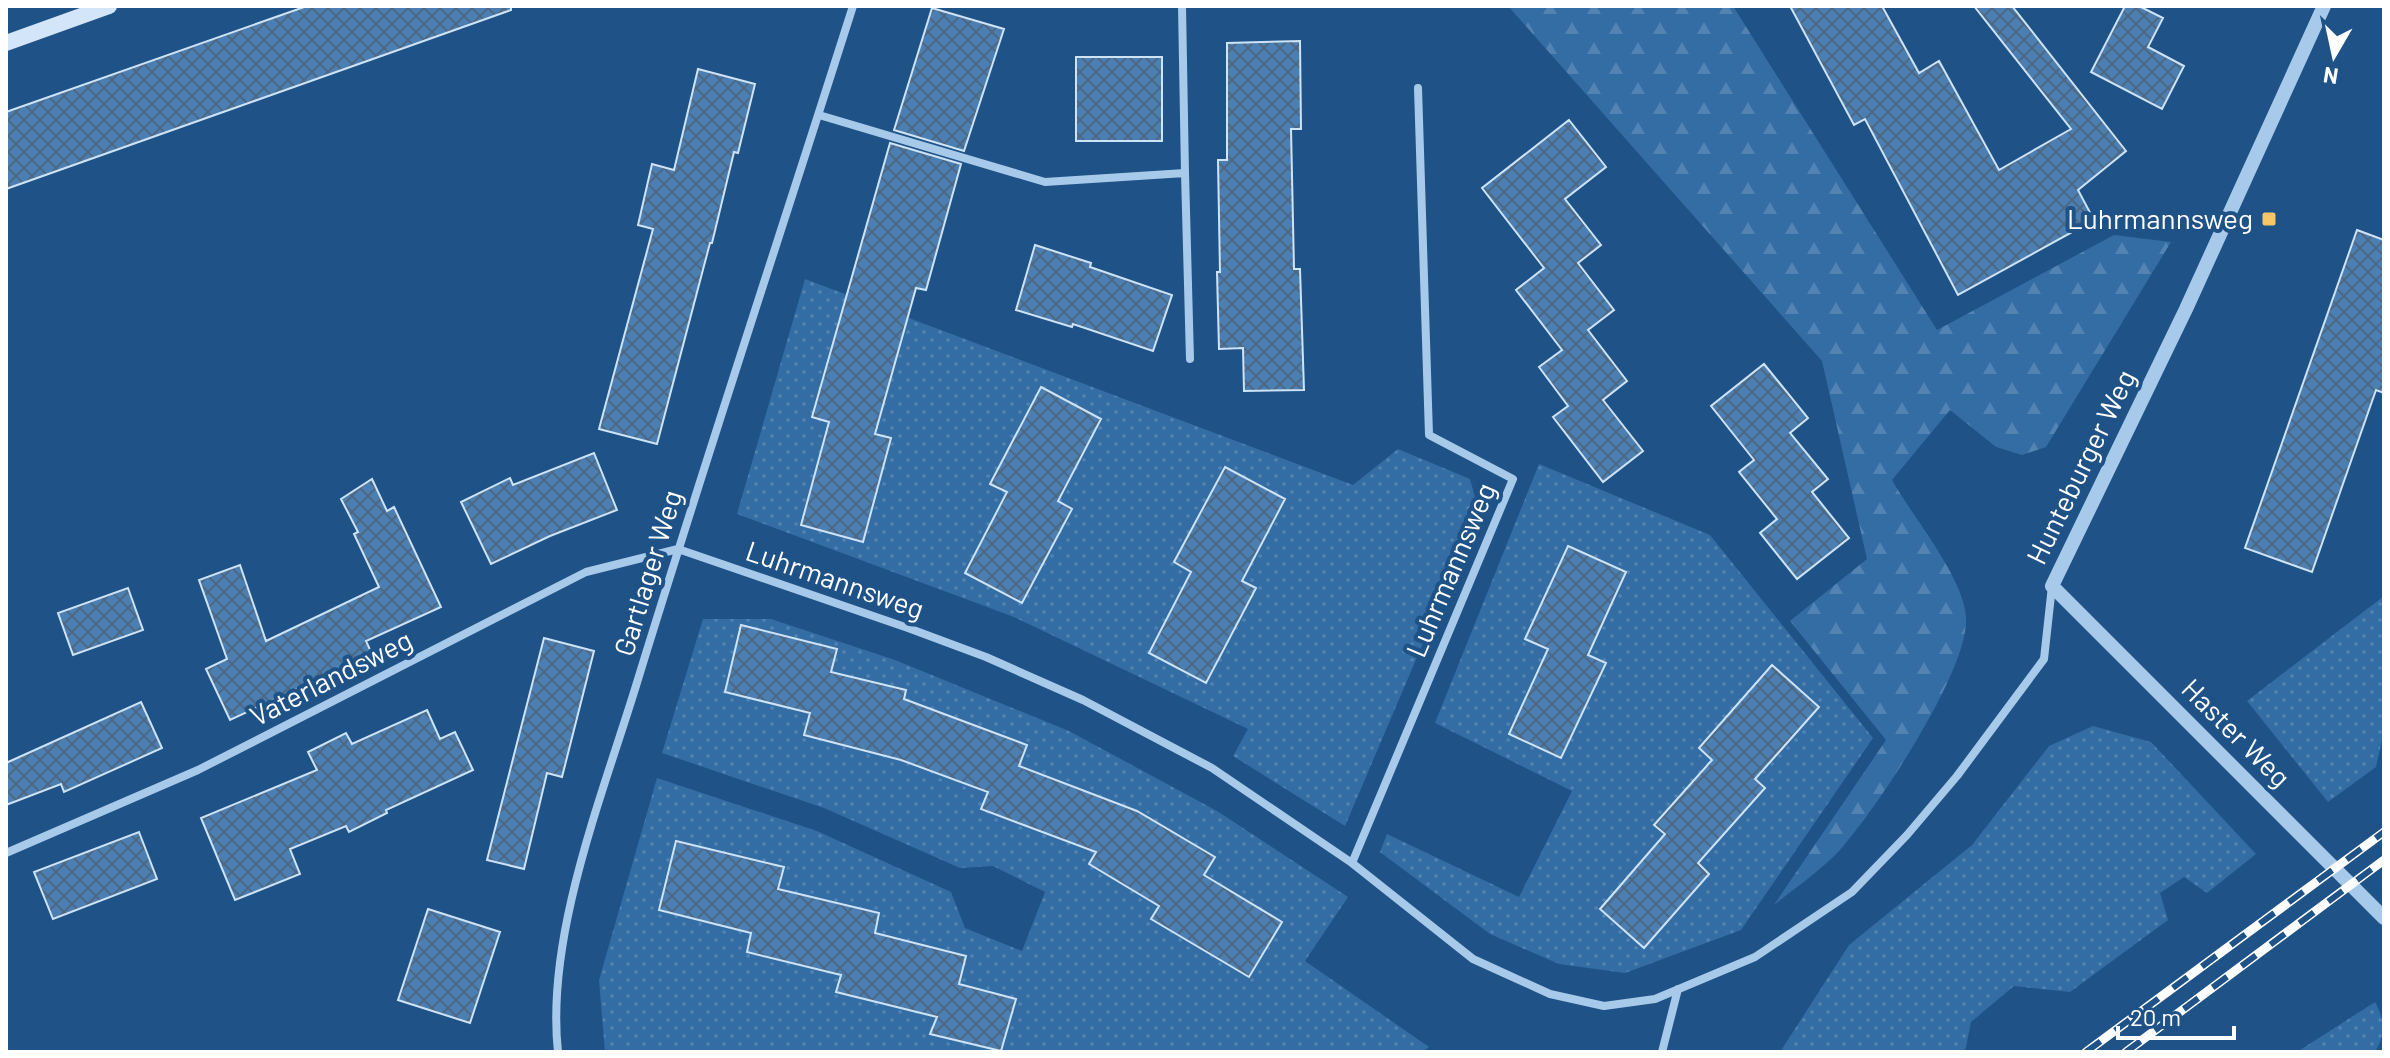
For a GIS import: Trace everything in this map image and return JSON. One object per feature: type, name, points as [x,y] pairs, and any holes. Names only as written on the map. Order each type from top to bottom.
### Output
[{"type":"main road","points":[[6,43],[109,6]]},
{"type":"street","name":"Gartlager Weg","points":[[558,1052],[555,1028],[560,952],[578,879],[678,549],[853,6]]},
{"type":"street","points":[[1182,6],[1190,359]]},
{"type":"street","name":"Hunteburger Weg","points":[[1678,989],[1755,957],[1852,892],[1907,835],[1957,776],[2044,659],[2052,586],[2186,309],[2324,6]]},
{"type":"street","name":"Luhrmannsweg","points":[[1352,863],[1513,479],[1429,435],[1418,88]]},
{"type":"street","points":[[819,115],[1045,182],[1185,173]]},
{"type":"street","name":"Luhrmannsweg","points":[[678,549],[986,657],[1083,700],[1212,768],[1352,863],[1473,959],[1550,994],[1604,1006],[1655,999],[1678,989]]},
{"type":"street","name":"Vaterlandsweg","points":[[6,853],[198,770],[586,572],[678,549]]},
{"type":"street","name":"Haster Weg","points":[[2052,586],[2384,918]]},
{"type":"street","points":[[1662,1052],[1678,989]]},
{"type":"green space","points":[[1508,6],[1733,6],[1937,330],[2114,235],[2171,242],[2046,447],[2022,455],[1996,447],[1950,410],[1892,480],[1957,585],[1966,618],[1963,642],[1937,704],[1896,774],[1855,832],[1832,858],[1774,905],[1886,740],[1790,621],[1867,559],[1822,361]]},
{"type":"green space","points":[[805,279],[1353,485],[1398,449],[1470,479],[1479,512],[1345,826],[1233,756],[1248,729],[1014,617],[737,514]]},
{"type":"green space","points":[[1539,464],[1710,535],[1873,738],[1741,930],[1625,973],[1559,964],[1490,934],[1380,852],[1387,834],[1519,897],[1572,791],[1435,723]]},
{"type":"green space","points":[[2384,596],[2384,731],[2376,767],[2328,802],[2247,701]]},
{"type":"green space","points":[[703,619],[771,619],[895,660],[1069,731],[1217,811],[1348,897],[1305,961],[1429,1047],[1423,1052],[605,1052],[599,980],[657,778],[817,831],[951,892],[965,928],[1022,951],[1045,892],[993,866],[960,868],[824,808],[662,753]]},
{"type":"green space","points":[[2093,726],[2151,742],[2256,854],[2207,893],[2184,877],[2160,893],[2168,920],[2070,992],[2014,986],[1971,1022],[1965,1052],[1780,1052],[1849,945],[1972,845],[2049,746]]},
{"type":"green space","points":[[2375,1002],[2383,1027],[2375,1052],[2297,1052]]},
{"type":"building","points":[[307,6],[511,6],[511,10],[6,189],[6,112]]},
{"type":"building","points":[[1790,6],[1882,6],[1919,73],[1939,61],[1999,170],[2071,129],[1974,6],[2012,6],[2126,151],[2078,190],[2094,220],[1958,295],[1865,119],[1854,125]]},
{"type":"building","points":[[2125,6],[2139,6],[2163,18],[2148,47],[2184,66],[2162,109],[2091,72]]},
{"type":"building","points":[[932,8],[1004,29],[964,151],[894,130]]},
{"type":"building","points":[[1300,41],[1301,129],[1291,129],[1294,269],[1300,269],[1304,390],[1244,391],[1243,348],[1219,349],[1218,160],[1227,160],[1227,43]]},
{"type":"building","points":[[1076,57],[1162,57],[1162,141],[1076,141]]},
{"type":"building","points":[[698,69],[755,84],[738,153],[734,152],[657,444],[599,429],[653,229],[638,225],[652,164],[674,170]]},
{"type":"building","points":[[1569,120],[1606,167],[1565,199],[1601,245],[1578,263],[1614,310],[1588,330],[1627,381],[1603,400],[1643,451],[1603,482],[1553,417],[1568,406],[1539,367],[1562,350],[1516,290],[1544,268],[1482,188]]},
{"type":"building","points":[[890,143],[961,164],[926,290],[916,288],[875,434],[891,438],[863,542],[801,525],[829,422],[812,417]]},
{"type":"building","points":[[2357,230],[2384,240],[2384,393],[2376,390],[2312,572],[2245,548]]},
{"type":"building","points":[[1035,245],[1172,295],[1153,351],[1073,324],[1072,327],[1016,310]]},
{"type":"building","points":[[1764,364],[1808,418],[1790,433],[1828,479],[1812,492],[1849,538],[1797,579],[1760,533],[1777,519],[1739,472],[1754,460],[1711,406]]},
{"type":"building","points":[[1041,387],[1101,419],[1058,501],[1072,509],[1022,603],[965,573],[1007,492],[990,484]]},
{"type":"building","points":[[594,453],[617,510],[550,536],[491,564],[461,502],[510,478],[513,485]]},
{"type":"building","points":[[1225,467],[1285,499],[1242,581],[1256,588],[1206,683],[1149,653],[1191,572],[1174,562]]},
{"type":"building","points":[[372,479],[387,511],[394,507],[441,607],[366,641],[372,654],[230,720],[206,669],[227,659],[199,580],[240,565],[266,641],[379,587],[354,534],[358,532],[341,499]]},
{"type":"building","points":[[1568,546],[1626,572],[1588,655],[1606,663],[1561,758],[1509,734],[1548,649],[1525,639]]},
{"type":"building","points":[[128,588],[143,630],[73,655],[58,613]]},
{"type":"building","points":[[741,625],[837,649],[831,672],[906,690],[904,699],[1027,745],[1019,766],[1137,811],[1215,857],[1204,875],[1282,922],[1249,977],[1151,919],[1159,906],[1089,864],[1096,852],[981,809],[988,792],[901,760],[804,735],[810,713],[725,692]]},
{"type":"building","points":[[544,638],[594,651],[562,777],[547,773],[524,869],[487,860]]},
{"type":"building","points":[[1772,665],[1819,707],[1755,779],[1765,788],[1698,863],[1709,874],[1644,948],[1600,909],[1665,834],[1654,825],[1712,760],[1699,748]]},
{"type":"building","points":[[141,702],[162,748],[64,792],[61,784],[6,805],[6,763]]},
{"type":"building","points":[[427,710],[440,739],[455,732],[473,770],[386,810],[387,813],[349,832],[346,826],[290,849],[300,874],[235,900],[201,818],[317,770],[308,752],[346,733],[352,744]]},
{"type":"building","points":[[139,832],[157,879],[53,919],[34,872]]},
{"type":"building","points":[[676,841],[784,867],[778,889],[879,913],[875,933],[966,956],[959,984],[1016,999],[1001,1051],[930,1034],[937,1017],[836,992],[841,975],[747,952],[751,933],[659,910]]},
{"type":"building","points":[[428,909],[500,932],[470,1023],[398,1000]]},
{"type":"railway","points":[[2086,1052],[2384,832]]},
{"type":"railway","points":[[2126,1052],[2384,860]]},
{"type":"place","name":"Luhrmannsweg","points":[[2269,219]]}]
